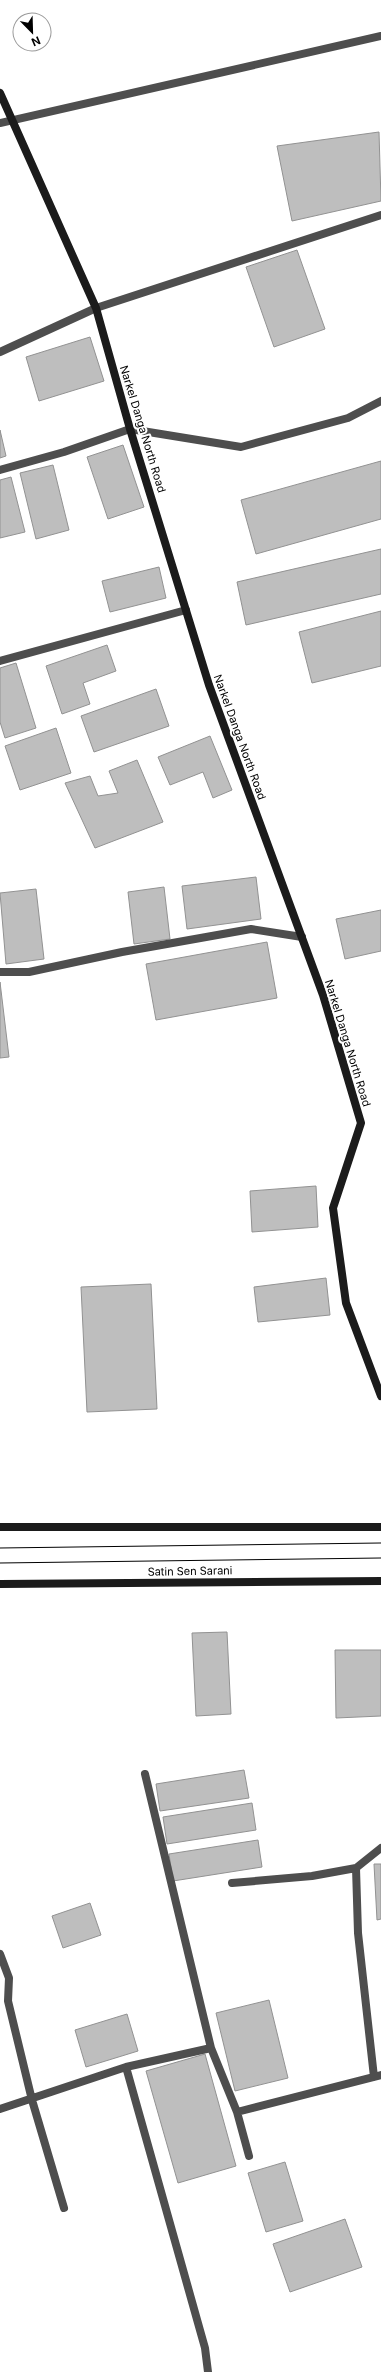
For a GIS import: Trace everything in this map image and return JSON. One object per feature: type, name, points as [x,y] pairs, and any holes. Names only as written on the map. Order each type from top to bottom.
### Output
[{"type":"street","points":[[0,124],[381,36]]},
{"type":"street","name":"Narkel Danga North Road","points":[[0,93],[96,308],[130,429],[209,685],[323,995],[361,1123],[333,1208],[346,1302],[381,1396]]},
{"type":"street","points":[[0,352],[96,308],[381,215]]},
{"type":"street","points":[[0,470],[64,452],[130,429],[241,447],[348,418],[381,401]]},
{"type":"street","points":[[0,661],[186,610]]},
{"type":"street","points":[[0,972],[30,972],[122,952],[251,929],[302,937]]},
{"type":"street","points":[[0,1527],[381,1527]]},
{"type":"street","name":"Satin Sen Sarani","points":[[0,1584],[381,1581]]},
{"type":"street","points":[[145,1774],[211,2048],[237,2112],[249,2156]]},
{"type":"street","points":[[232,1883],[312,1876],[356,1868],[381,1848]]},
{"type":"street","points":[[237,2112],[378,2076],[358,1933],[356,1868]]},
{"type":"street","points":[[0,1954],[8,1978],[8,2001],[32,2100],[64,2208]]},
{"type":"street","points":[[0,2109],[32,2100],[126,2067],[211,2048]]},
{"type":"street","points":[[126,2067],[204,2348],[208,2372]]},
{"type":"building","points":[[379,132],[381,201],[292,221],[277,146]]},
{"type":"building","points":[[297,250],[325,329],[274,347],[246,267]]},
{"type":"building","points":[[90,337],[104,381],[39,401],[26,357]]},
{"type":"building","points":[[0,430],[6,456],[0,458]]},
{"type":"building","points":[[123,445],[144,507],[108,519],[87,457]]},
{"type":"building","points":[[381,461],[381,519],[256,554],[241,500]]},
{"type":"building","points":[[53,465],[69,530],[36,539],[20,473]]},
{"type":"building","points":[[11,477],[25,532],[0,538],[0,480]]},
{"type":"building","points":[[381,549],[381,594],[246,625],[237,582]]},
{"type":"building","points":[[159,567],[166,598],[110,612],[102,581]]},
{"type":"building","points":[[381,611],[381,666],[312,683],[299,632]]},
{"type":"building","points":[[107,645],[116,671],[83,683],[90,704],[62,714],[46,666]]},
{"type":"building","points":[[16,663],[36,728],[5,738],[0,722],[0,668]]},
{"type":"building","points":[[156,689],[169,726],[94,752],[81,716]]},
{"type":"building","points":[[56,728],[71,773],[20,790],[5,746]]},
{"type":"building","points":[[210,736],[232,790],[213,798],[203,772],[170,785],[158,757]]},
{"type":"building","points":[[137,760],[163,822],[95,848],[65,783],[90,776],[98,796],[118,793],[109,771]]},
{"type":"building","points":[[256,877],[261,919],[187,929],[182,886]]},
{"type":"building","points":[[164,887],[170,939],[134,944],[128,892]]},
{"type":"building","points":[[36,889],[44,959],[6,964],[0,893]]},
{"type":"building","points":[[381,910],[381,951],[345,959],[336,919]]},
{"type":"building","points":[[267,942],[277,998],[156,1020],[146,964]]},
{"type":"building","points":[[0,982],[9,1057],[0,1058]]},
{"type":"building","points":[[316,1186],[318,1227],[252,1232],[250,1191]]},
{"type":"building","points":[[326,1278],[330,1315],[258,1322],[254,1287]]},
{"type":"building","points":[[151,1284],[157,1409],[87,1412],[81,1287]]},
{"type":"building","points":[[227,1632],[231,1714],[196,1716],[192,1633]]},
{"type":"building","points":[[335,1650],[381,1650],[381,1716],[336,1718]]},
{"type":"building","points":[[244,1770],[249,1798],[160,1811],[156,1784]]},
{"type":"building","points":[[252,1803],[256,1830],[167,1844],[163,1817]]},
{"type":"building","points":[[258,1840],[262,1867],[173,1881],[169,1854]]},
{"type":"building","points":[[374,1864],[381,1864],[381,1919],[377,1920]]},
{"type":"building","points":[[90,1903],[101,1935],[63,1948],[52,1916]]},
{"type":"building","points":[[269,2000],[288,2078],[235,2091],[216,2013]]},
{"type":"building","points":[[127,2014],[138,2051],[86,2067],[75,2030]]},
{"type":"building","points":[[205,2054],[236,2166],[178,2183],[146,2071]]},
{"type":"building","points":[[285,2162],[303,2221],[266,2232],[248,2173]]},
{"type":"building","points":[[345,2219],[362,2267],[290,2292],[273,2244]]},
{"type":"tram line","points":[[0,1548],[381,1543]]},
{"type":"tram line","points":[[0,1563],[381,1558]]}]
